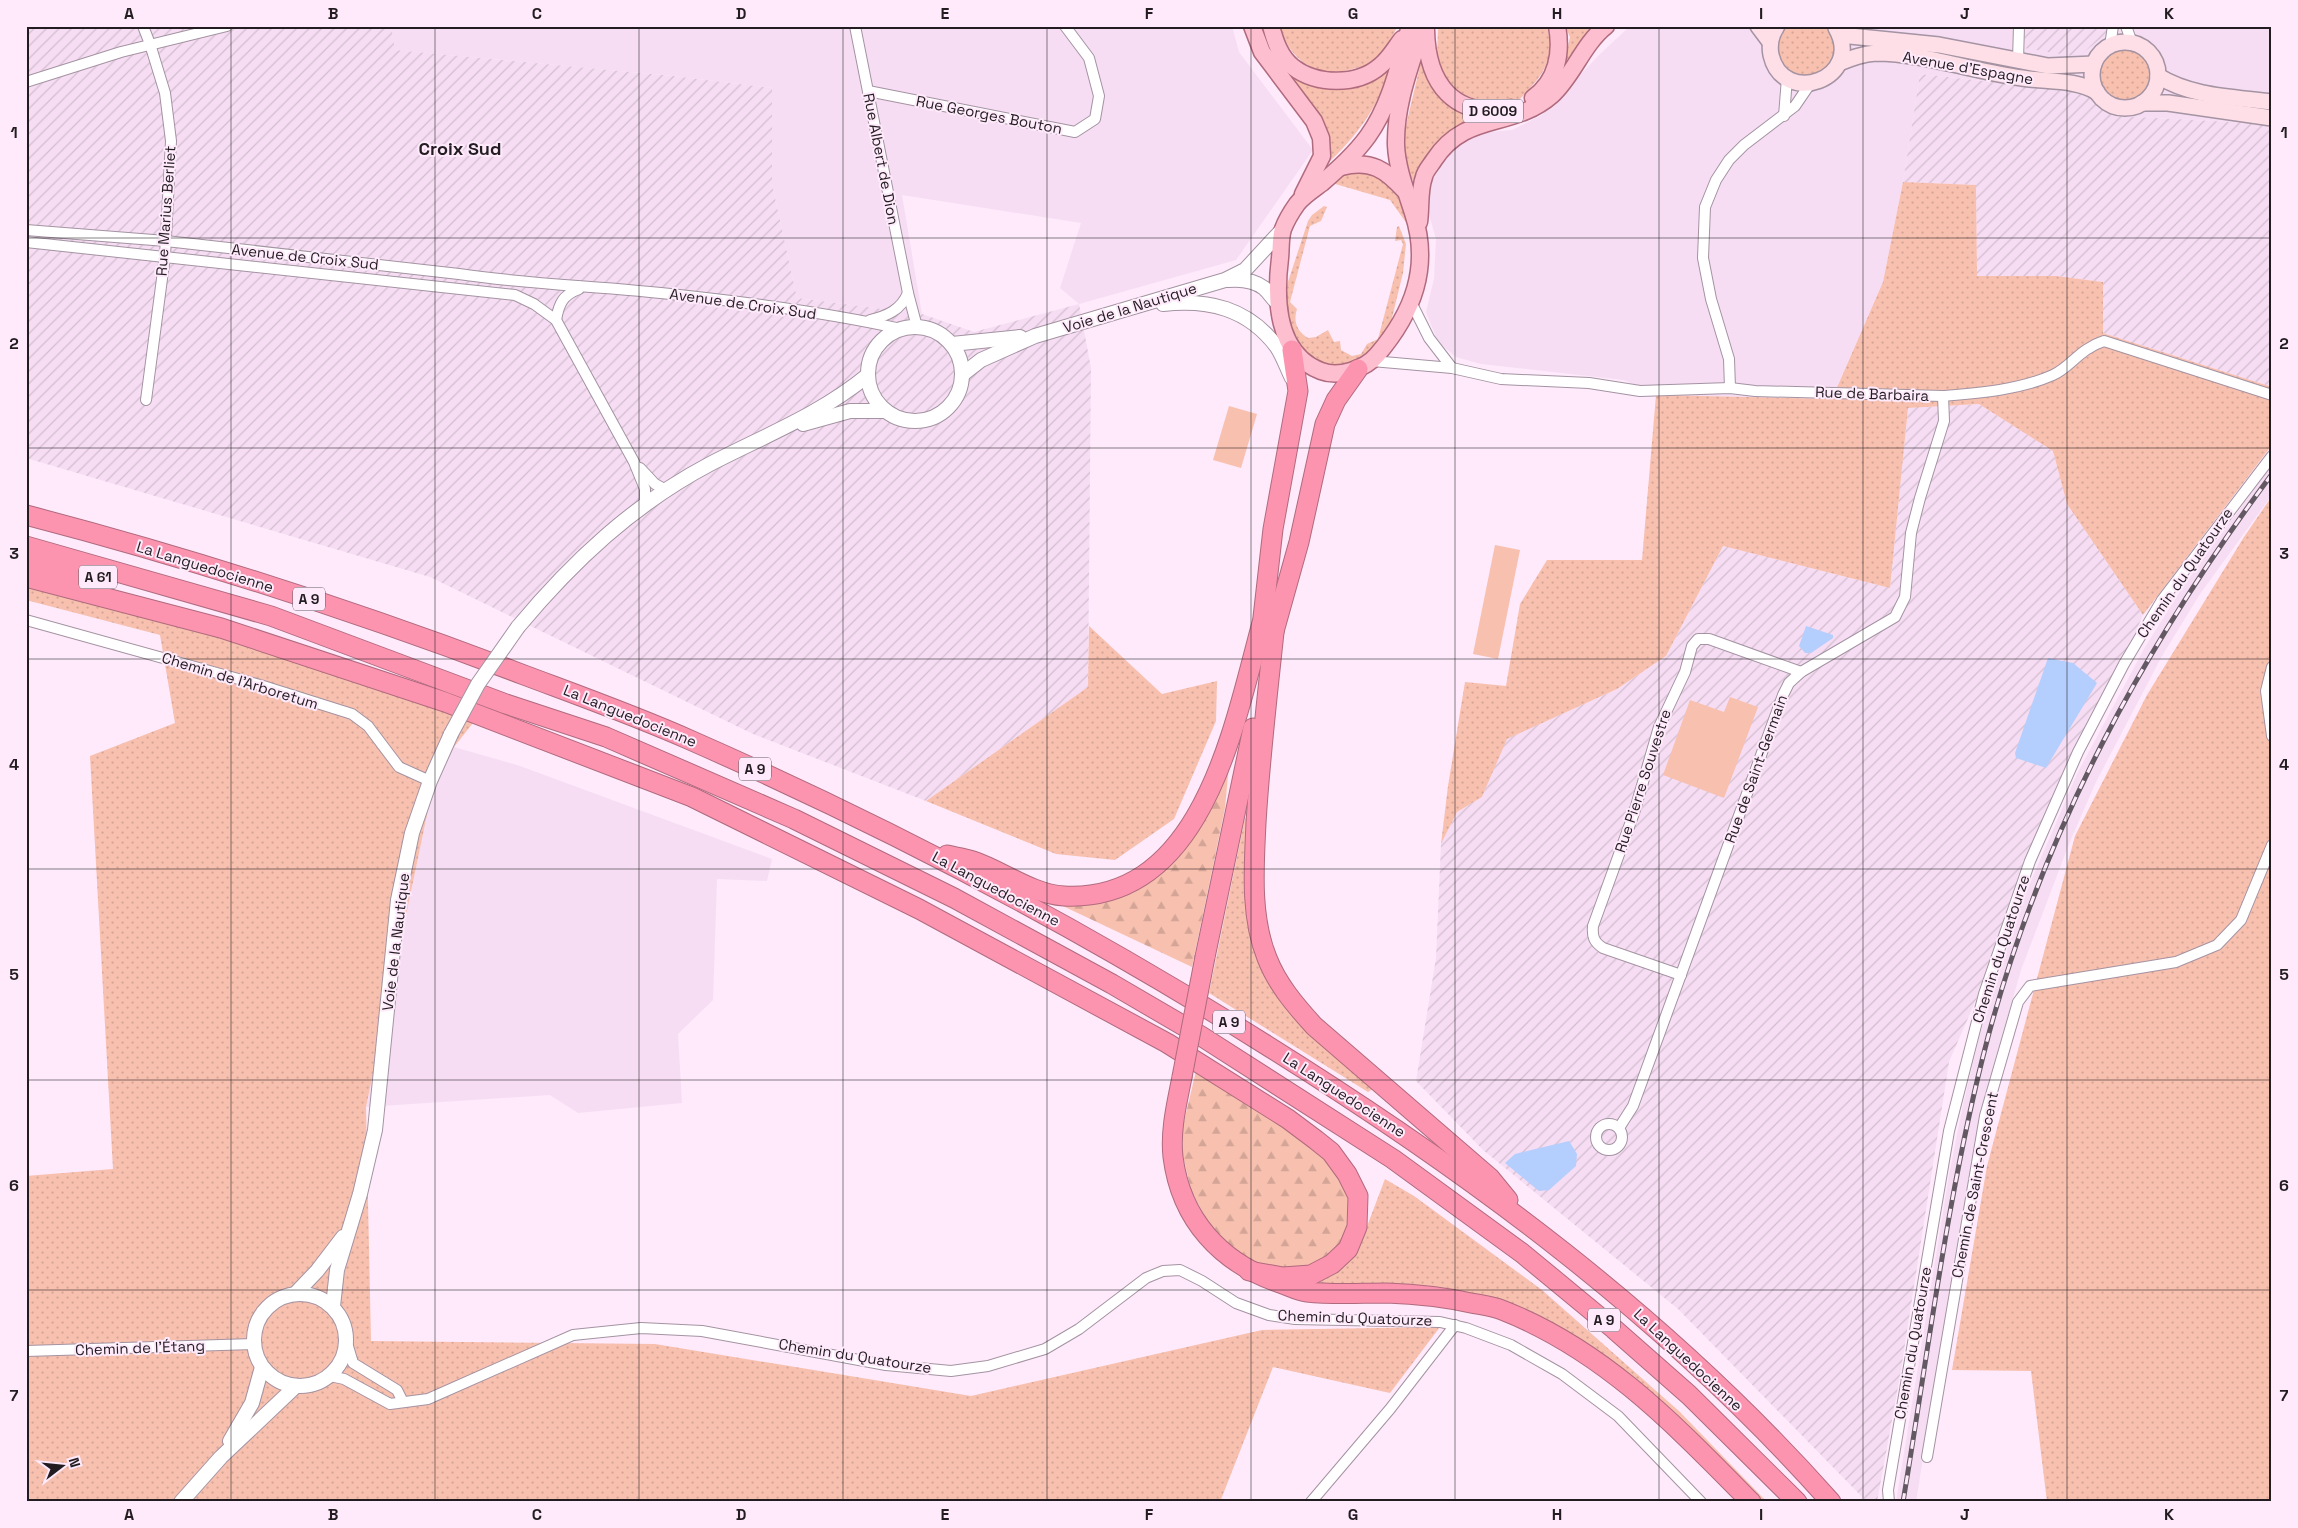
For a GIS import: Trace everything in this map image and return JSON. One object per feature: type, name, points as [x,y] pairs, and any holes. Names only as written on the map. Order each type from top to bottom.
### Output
[{"type":"highway","points":[[1292,350],[1298,391],[1274,529],[1255,854],[1257,919],[1267,959],[1279,983],[1294,1004],[1314,1026],[1490,1178],[1524,1220]]},
{"type":"highway","points":[[919,848],[973,861],[1040,892],[1063,896],[1094,895],[1122,888],[1150,872],[1174,848],[1202,805],[1225,756],[1269,623],[1299,542],[1324,424],[1336,400],[1365,365]]},
{"type":"highway","name":"La Languedocienne","points":[[26,516],[257,582],[444,644],[686,738],[919,848],[1008,894],[1149,973],[1219,1015],[1416,1142],[1524,1220],[1637,1312],[1706,1373],[1770,1436],[1831,1502]]},
{"type":"highway","name":"La Languedocienne","points":[[26,546],[271,616],[506,704],[606,737],[709,780],[898,869],[1112,984],[1201,1036],[1393,1159],[1522,1254],[1614,1329],[1689,1395],[1797,1502]]},
{"type":"highway","name":"A 61","points":[[26,560],[82,575],[171,588]]},
{"type":"highway","points":[[26,577],[221,628],[445,702],[692,797],[919,909],[1166,1043],[1288,1119],[1316,1140],[1331,1152],[1347,1174],[1358,1196],[1357,1227],[1348,1249],[1332,1264],[1311,1275],[1283,1277],[1248,1271]]},
{"type":"highway","points":[[1269,623],[1246,758],[1204,957],[1172,1129],[1173,1157],[1182,1193],[1197,1225],[1220,1251],[1248,1271],[1306,1292],[1391,1293],[1446,1297],[1499,1308],[1545,1328],[1608,1368],[1676,1425],[1750,1502]]},
{"type":"main road","points":[[1252,26],[1262,52],[1314,121],[1321,138],[1322,156],[1314,176],[1283,229],[1277,278],[1278,304],[1283,330],[1292,350],[1309,365],[1322,372],[1336,373],[1365,365]]},
{"type":"main road","points":[[1271,26],[1276,46],[1292,66],[1308,75],[1328,81],[1348,80],[1364,76],[1380,67],[1410,26]]},
{"type":"main road","points":[[1298,203],[1341,167],[1367,137],[1386,105],[1410,26]]},
{"type":"main road","name":"D 6009","points":[[1424,26],[1430,66],[1440,85],[1455,100],[1471,109],[1498,111],[1526,103],[1545,86],[1552,76],[1559,52],[1557,26]]},
{"type":"main road","name":"D 6009","points":[[1365,365],[1391,338],[1411,302],[1420,277],[1422,251],[1405,191],[1396,148],[1397,112],[1424,26]]},
{"type":"main road","points":[[1418,232],[1424,176],[1439,153],[1457,136],[1475,125],[1519,116],[1536,108],[1553,94],[1606,26]]},
{"type":"main road","points":[[1758,26],[1770,42]]},
{"type":"main road","points":[[1777,26],[1770,42],[1770,51],[1775,66],[1787,78],[1802,84],[1810,84],[1830,75],[1839,63],[1842,46],[1838,30]]},
{"type":"main road","name":"Avenue d'Espagne","points":[[1838,30],[1939,45],[2048,66],[2094,64]]},
{"type":"main road","points":[[2142,103],[2154,90],[2158,76],[2156,64],[2148,51],[2132,43],[2122,42],[2110,46],[2100,53],[2094,64],[2092,80],[2097,92],[2105,101],[2113,106],[2123,108],[2142,103],[2168,102],[2272,118]]},
{"type":"main road","name":"Avenue d'Espagne","points":[[1839,63],[1860,55],[1898,55],[2022,78],[2074,84],[2089,87],[2097,92]]},
{"type":"main road","points":[[2158,76],[2175,87],[2193,92],[2272,102]]},
{"type":"main road","points":[[1341,167],[1355,163],[1386,171],[1405,191]]},
{"type":"street","name":"Rue Marius Berliet","points":[[143,26],[165,93],[171,141],[165,256],[146,400]]},
{"type":"street","points":[[26,82],[150,44],[227,26]]},
{"type":"street","name":"Rue Albert de Dion","points":[[855,26],[908,293],[917,327]]},
{"type":"street","name":"Rue Georges Bouton","points":[[868,91],[1075,132],[1095,119],[1099,96],[1089,58],[1065,26]]},
{"type":"street","points":[[2018,60],[2019,26]]},
{"type":"street","points":[[2110,46],[2113,26]]},
{"type":"street","points":[[2126,26],[2132,43]]},
{"type":"street","points":[[1784,116],[1787,78]]},
{"type":"street","points":[[1730,388],[1729,359],[1711,299],[1703,258],[1705,207],[1716,180],[1729,160],[1744,145],[1795,106],[1810,84]]},
{"type":"street","name":"Voie de la Nautique","points":[[963,374],[981,360],[1036,336],[1224,280],[1245,270],[1283,229]]},
{"type":"street","name":"Avenue de Croix Sud","points":[[26,230],[166,241],[459,274],[503,281],[679,294],[867,321],[901,329]]},
{"type":"street","name":"Avenue de Croix Sud","points":[[26,242],[515,295],[534,304],[556,320],[634,462],[645,489],[645,504]]},
{"type":"street","name":"Voie de la Nautique","points":[[1224,280],[1244,279],[1258,285],[1264,288],[1278,304]]},
{"type":"street","points":[[556,320],[559,305],[567,294],[583,287]]},
{"type":"street","points":[[867,321],[884,317],[893,311],[903,303],[908,293]]},
{"type":"street","points":[[1411,302],[1429,338],[1452,368]]},
{"type":"street","points":[[1137,307],[1171,303],[1216,304],[1243,315],[1267,335],[1278,348],[1298,391]]},
{"type":"street","points":[[917,327],[935,331],[952,344],[961,362],[963,374],[960,390],[953,403],[938,416],[920,422],[902,420],[885,411],[873,395],[868,375],[874,351],[888,336],[901,329],[917,327]]},
{"type":"street","name":"Voie de la Nautique","points":[[952,344],[1036,336]]},
{"type":"street","name":"Rue de Barbaira","points":[[1365,365],[1452,368],[1501,379],[1588,383],[1640,391],[1730,388],[1755,392],[1943,396],[1974,394],[2020,386],[2055,374],[2091,345],[2104,341],[2272,395]]},
{"type":"street","name":"Voie de la Nautique","points":[[333,1306],[337,1270],[360,1194],[376,1130],[398,900],[412,833],[430,781],[451,734],[478,684],[518,627],[555,583],[588,549],[645,504],[666,490],[710,464],[785,428],[842,396],[868,375]]},
{"type":"street","name":"Rue de Saint-Germain","points":[[1619,1128],[1634,1106],[1782,695],[1789,683],[1801,672],[1895,617],[1905,598],[1911,533],[1944,421],[1943,396]]},
{"type":"street","name":"Voie de la Nautique","points":[[785,428],[850,412],[871,409],[885,411]]},
{"type":"street","name":"Chemin du Quatourze","points":[[1889,1502],[1888,1490],[1950,1132],[1984,994],[2030,862],[2078,752],[2124,664],[2162,600],[2272,456]]},
{"type":"street","name":"Avenue de Croix Sud","points":[[634,462],[655,484],[666,490]]},
{"type":"street","name":"Chemin de l'Arboretum","points":[[26,620],[260,685],[352,714],[368,726],[399,767],[430,781]]},
{"type":"street","name":"Rue Pierre Souvestre","points":[[1681,975],[1603,948],[1596,943],[1592,934],[1593,926],[1634,813],[1659,727],[1685,672],[1692,646],[1698,638],[1709,639],[1801,672]]},
{"type":"street","points":[[2272,667],[2266,691],[2272,736]]},
{"type":"street","name":"Chemin de Saint-Crescent","points":[[1927,1457],[1985,1116],[2018,1002],[2030,986],[2176,962],[2218,945],[2241,920],[2272,845]]},
{"type":"street","name":"Voie de la Nautique","points":[[296,1293],[317,1271],[349,1228]]},
{"type":"street","name":"Chemin du Quatourze","points":[[330,1376],[344,1379],[390,1404],[428,1399],[573,1335],[641,1328],[702,1331],[886,1365],[951,1371],[988,1366],[1045,1349],[1079,1329],[1146,1278],[1163,1271],[1180,1270],[1202,1281],[1236,1303],[1269,1315],[1295,1319],[1440,1322],[1455,1325],[1511,1345],[1562,1374],[1618,1416],[1700,1502]]},
{"type":"street","points":[[347,1343],[343,1360],[330,1376],[323,1381],[307,1386],[296,1386],[274,1378],[262,1367],[254,1344],[255,1330],[262,1313],[272,1302],[296,1293],[316,1295],[333,1306],[344,1324],[353,1363],[397,1390],[403,1402]]},
{"type":"street","points":[[1311,1502],[1390,1409],[1455,1325]]},
{"type":"street","name":"Chemin de l'Étang","points":[[26,1352],[254,1344]]},
{"type":"street","points":[[221,1457],[252,1403],[262,1367]]},
{"type":"street","points":[[181,1502],[221,1457],[296,1386]]},
{"type":"shaded area","points":[[26,26],[391,26],[395,50],[673,76],[772,88],[772,184],[797,298],[922,314],[974,332],[1079,304],[1091,368],[1088,687],[926,801],[753,734],[430,577],[26,458]]},
{"type":"shaded area","points":[[391,26],[1232,26],[1239,52],[1313,150],[1236,260],[1079,304],[1060,288],[1081,223],[902,195],[922,314],[797,298],[772,184],[772,88],[673,76],[394,50]]},
{"type":"shaded area","points":[[1630,26],[2025,26],[2025,48],[2110,26],[2272,26],[2272,124],[2116,116],[2083,92],[1920,74],[1903,182],[1883,282],[1832,399],[1656,395],[1624,380],[1481,364],[1456,357],[1438,342],[1426,312],[1434,279],[1436,239],[1428,211],[1431,182],[1445,159],[1464,139],[1490,132],[1512,130],[1542,115],[1600,54]]},
{"type":"shaded area","points":[[2025,26],[2110,26],[2110,31],[2078,57],[2024,48]]},
{"type":"shaded area","points":[[1920,74],[2083,92],[2116,116],[2272,124],[2272,387],[2103,333],[2103,282],[2056,276],[1977,276],[1976,185],[1903,182]]},
{"type":"shaded area","points":[[1979,404],[2053,451],[2067,504],[2143,615],[1949,1062],[1900,1376],[1877,1502],[1867,1502],[1678,1309],[1483,1150],[1416,1081],[1436,958],[1441,844],[1457,812],[1482,797],[1506,739],[1617,689],[1666,656],[1723,546],[1890,588],[1908,408]]},
{"type":"shaded area","points":[[2272,465],[2272,495],[2200,594],[2162,656],[2095,784],[2069,844],[2021,970],[1982,1107],[1954,1263],[1916,1502],[1896,1502],[1949,1175],[1963,1105],[1980,1034],[2022,902],[2077,774],[2145,647],[2184,585]]},
{"type":"shaded area","points":[[454,747],[520,766],[772,859],[767,881],[717,879],[713,1000],[678,1034],[682,1103],[578,1113],[550,1095],[366,1107],[432,791]]},
{"type":"green space","points":[[1258,26],[1264,26],[1314,85],[1331,90],[1350,88],[1365,84],[1390,70],[1379,97],[1364,122],[1347,144],[1326,165],[1327,148],[1282,73]]},
{"type":"green space","points":[[1279,26],[1398,26],[1383,52],[1371,64],[1343,71],[1330,72],[1319,70],[1299,59],[1284,39]]},
{"type":"green space","points":[[1438,26],[1547,26],[1550,48],[1546,66],[1520,99],[1478,100],[1464,95],[1450,85],[1437,58]]},
{"type":"green space","points":[[1565,26],[1594,26],[1582,39],[1563,70],[1570,37]]},
{"type":"green space","points":[[1784,26],[1828,26],[1836,41],[1830,67],[1808,77],[1795,75],[1785,68],[1776,50],[1777,40]]},
{"type":"green space","points":[[2120,49],[2130,49],[2140,53],[2147,60],[2151,75],[2147,90],[2140,97],[2130,101],[2120,101],[2110,97],[2103,90],[2099,80],[2099,70],[2103,60],[2110,53]]},
{"type":"green space","points":[[1421,62],[1435,91],[1446,103],[1476,116],[1431,149],[1416,181],[1411,179],[1402,142]]},
{"type":"green space","points":[[1359,173],[1379,179],[1394,191],[1403,208],[1410,228],[1390,200],[1332,183],[1344,175]]},
{"type":"green space","points":[[1903,182],[1976,185],[1977,276],[2056,276],[2103,282],[2103,333],[2272,387],[2272,445],[2143,615],[2067,504],[2053,451],[1979,404],[1908,408],[1890,588],[1723,546],[1666,656],[1617,689],[1507,739],[1482,797],[1457,812],[1441,844],[1448,786],[1465,682],[1506,686],[1520,604],[1547,560],[1642,560],[1656,395],[1832,399],[1883,282]]},
{"type":"green space","points":[[1324,206],[1327,207],[1321,221],[1310,226],[1290,302],[1297,309],[1295,318],[1297,326],[1308,338],[1316,337],[1328,330],[1334,342],[1340,341],[1341,350],[1352,356],[1361,354],[1367,344],[1378,339],[1403,244],[1401,240],[1395,241],[1397,227],[1399,226],[1406,244],[1403,273],[1390,326],[1370,352],[1361,359],[1345,366],[1326,365],[1302,351],[1292,335],[1284,294],[1308,221],[1312,215]]},
{"type":"green space","points":[[1229,406],[1257,414],[1241,468],[1213,460]]},
{"type":"green space","points":[[2272,496],[2272,1502],[2047,1502],[2031,1371],[1952,1370],[1987,1166],[2075,836],[2147,695],[2244,537]]},
{"type":"green space","points":[[1495,545],[1520,550],[1498,659],[1473,654]]},
{"type":"green space","points":[[26,569],[148,599],[242,627],[484,709],[454,747],[432,791],[366,1107],[371,1341],[655,1344],[971,1396],[1262,1330],[1440,1327],[1390,1393],[1273,1367],[1220,1502],[26,1502],[26,1176],[113,1169],[90,756],[175,723],[160,635],[26,600]]},
{"type":"green space","points":[[1089,626],[1162,694],[1217,681],[1216,721],[1174,819],[1115,860],[1056,854],[926,801],[1088,687]]},
{"type":"green space","points":[[1730,697],[1758,707],[1724,798],[1663,775],[1690,700],[1724,712]]},
{"type":"green space","points":[[1229,765],[1225,808],[1192,967],[1048,899],[1152,876]]},
{"type":"green space","points":[[1245,818],[1248,818],[1257,943],[1373,1089],[1368,1092],[1209,993]]},
{"type":"green space","points":[[1196,1071],[1285,1124],[1326,1157],[1351,1197],[1352,1210],[1342,1246],[1309,1269],[1283,1271],[1249,1260],[1227,1244],[1206,1219],[1191,1190],[1183,1156],[1182,1130]]},
{"type":"green space","points":[[1385,1179],[1414,1196],[1542,1290],[1680,1412],[1767,1502],[1758,1502],[1679,1423],[1501,1304],[1297,1286],[1366,1229]]},
{"type":"water","points":[[1806,626],[1833,635],[1833,638],[1811,653],[1805,653],[1799,646]]},
{"type":"water","points":[[2048,658],[2073,663],[2097,683],[2046,768],[2016,758],[2015,753]]},
{"type":"water","points":[[1569,1141],[1577,1154],[1576,1166],[1549,1190],[1539,1191],[1505,1163],[1515,1154]]},
{"type":"railway","points":[[1903,1502],[1950,1210],[1974,1094],[1988,1037],[2011,960],[2038,885],[2069,813],[2103,742],[2141,673],[2182,605],[2225,539],[2272,474]]},
{"type":"district","name":"Croix Sud","points":[[460,149]]}]
